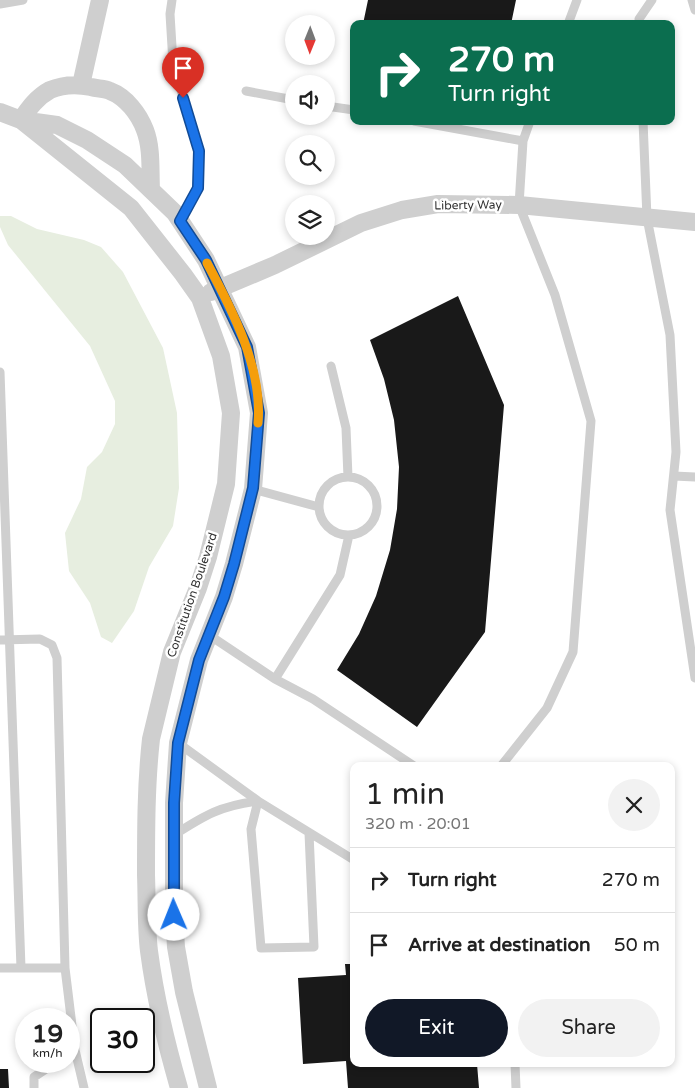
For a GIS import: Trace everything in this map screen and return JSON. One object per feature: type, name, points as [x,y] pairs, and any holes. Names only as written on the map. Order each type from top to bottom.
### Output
[{"type":"street","points":[[81,85],[100,0]]},
{"type":"street","points":[[21,120],[34,102],[50,91],[66,85],[81,85],[112,91],[127,102],[138,116],[148,140],[151,190]]},
{"type":"street","name":"Constitution Boulevard","points":[[0,112],[21,120],[57,125],[87,140],[125,165],[174,212],[206,260],[247,347],[259,413],[253,488],[234,564],[199,660],[178,743],[174,803],[176,947],[184,992],[208,1088]]},
{"type":"street","name":"Constitution Boulevard","points":[[21,120],[132,208],[183,274],[200,298],[221,356],[230,399],[231,413],[226,484],[208,557],[198,588],[172,652],[151,739],[146,802],[149,950],[157,998],[179,1088]]},
{"type":"street","name":"Liberty Way","points":[[200,298],[220,287],[275,265],[361,224],[402,210],[438,204],[518,205],[695,222]]},
{"type":"lane","points":[[0,4],[23,0]]},
{"type":"lane","points":[[172,0],[170,14],[173,63],[199,151],[198,188],[180,221]]},
{"type":"lane","points":[[570,20],[577,0]]},
{"type":"lane","points":[[640,20],[652,0]]},
{"type":"lane","points":[[692,0],[695,10]]},
{"type":"lane","points":[[246,91],[285,98]]},
{"type":"lane","points":[[335,107],[350,109]]},
{"type":"lane","points":[[437,125],[522,140]]},
{"type":"lane","points":[[504,762],[547,708],[573,652],[591,421],[555,295],[518,205],[522,140],[528,125]]},
{"type":"lane","points":[[643,125],[647,218],[670,335],[676,452],[670,510],[695,678]]},
{"type":"lane","points":[[331,366],[346,428],[348,477]]},
{"type":"lane","points":[[0,372],[21,968]]},
{"type":"lane","points":[[674,476],[695,477]]},
{"type":"lane","points":[[348,477],[357,478],[372,488],[378,505],[372,522],[366,529],[358,534],[349,535],[340,534],[325,524],[319,506],[320,497],[324,489],[339,478],[348,477]]},
{"type":"lane","points":[[253,488],[319,506]]},
{"type":"lane","points":[[275,679],[340,575],[349,535]]},
{"type":"lane","points":[[209,635],[275,679],[313,699],[408,762]]},
{"type":"lane","points":[[0,640],[40,639],[52,645],[57,658],[65,968],[68,1008]]},
{"type":"lane","points":[[178,743],[258,801],[350,858]]},
{"type":"lane","points":[[258,801],[251,829],[261,948],[314,947],[309,833]]},
{"type":"lane","points":[[174,836],[214,811],[234,804],[258,801]]},
{"type":"lane","points":[[0,968],[65,968]]},
{"type":"lane","points":[[515,1067],[516,1088]]},
{"type":"lane","points":[[34,1088],[34,1077],[40,1073]]},
{"type":"lane","points":[[79,1073],[84,1088]]},
{"type":"shaded area","points":[[0,216],[11,216],[37,229],[84,240],[101,247],[123,272],[163,348],[177,413],[179,488],[173,526],[149,567],[134,611],[112,643],[101,637],[90,603],[69,571],[65,533],[81,499],[87,467],[102,452],[115,424],[115,401],[90,346],[8,245],[0,227]]},
{"type":"building","points":[[368,0],[516,0],[512,20],[364,20]]},
{"type":"building","points":[[458,296],[504,405],[485,632],[417,727],[337,670],[359,634],[376,596],[390,550],[397,509],[399,467],[394,420],[384,379],[370,340]]},
{"type":"building","points":[[345,964],[350,964],[350,1067],[477,1067],[479,1088],[348,1088],[346,1061],[303,1064],[298,978],[346,975]]},
{"type":"building","points":[[0,1069],[8,1069],[9,1088],[0,1088]]},
{"type":"slow traffic","points":[[207,263],[247,347],[257,395],[258,423]]},
{"type":"route","points":[[174,915],[174,803],[178,743],[199,660],[224,597],[253,488],[259,413],[247,347],[206,260],[180,221],[198,188],[199,151],[183,98]]}]
